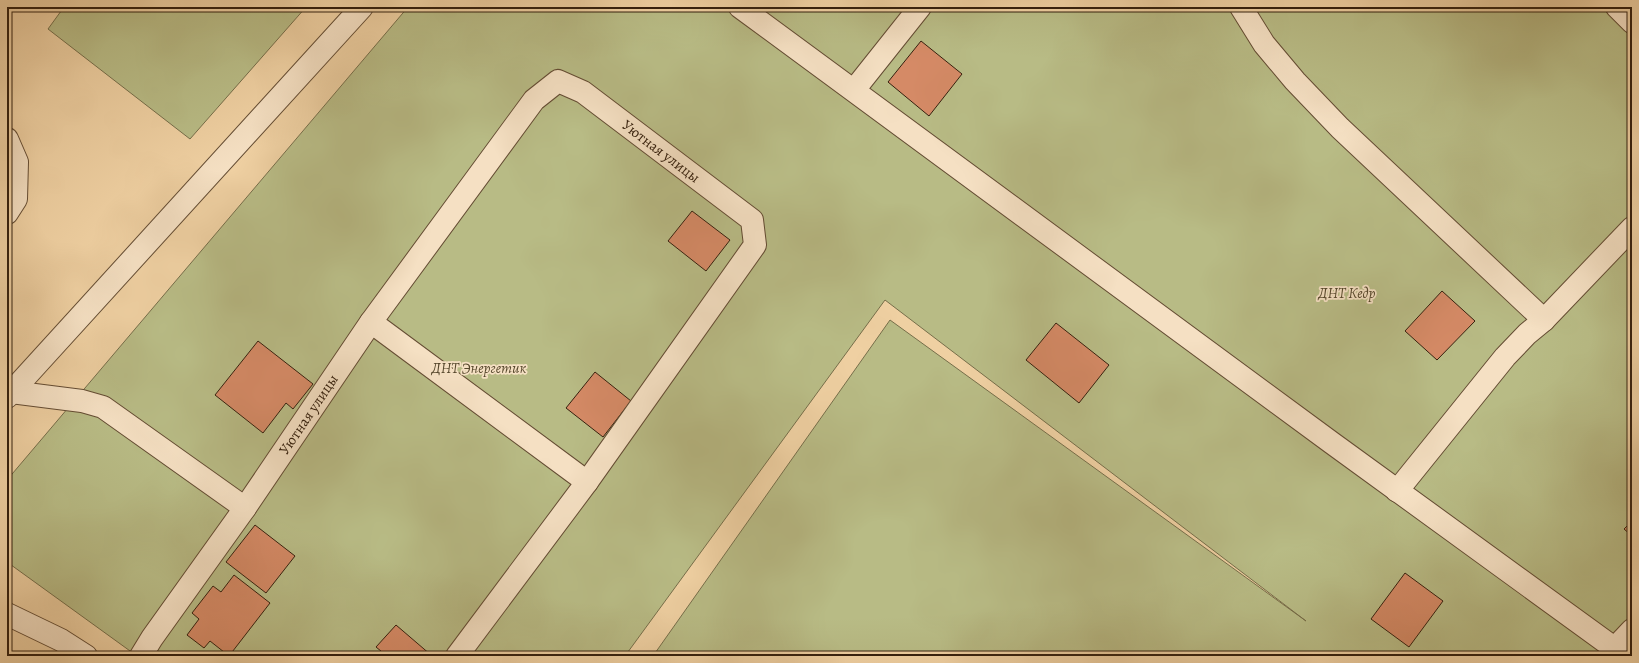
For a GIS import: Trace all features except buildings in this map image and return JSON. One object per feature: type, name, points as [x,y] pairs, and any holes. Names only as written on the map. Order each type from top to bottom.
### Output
[{"type":"street","points":[[9,395],[362,7]]},
{"type":"street","points":[[740,7],[1619,652],[1632,630]]},
{"type":"street","points":[[854,90],[920,7]]},
{"type":"street","points":[[1241,7],[1264,44],[1295,81],[1340,128],[1544,320]]},
{"type":"street","points":[[1617,7],[1632,22]]},
{"type":"street","name":"Уютная улицы","points":[[147,647],[245,508],[371,322],[534,100],[558,81],[583,92],[752,220],[755,246],[587,482],[457,656]]},
{"type":"street","points":[[7,140],[17,162],[16,200],[7,213]]},
{"type":"street","points":[[1397,490],[1505,357],[1527,334],[1544,320],[1632,228]]},
{"type":"street","points":[[371,322],[587,482]]},
{"type":"street","points":[[9,395],[82,401],[103,407],[245,508]]},
{"type":"street","points":[[7,614],[57,648],[86,656]]},
{"type":"green space","points":[[64,7],[306,7],[190,139],[48,29]]},
{"type":"green space","points":[[408,7],[1632,7],[1632,656],[653,656],[890,320],[1306,621],[885,300],[625,656],[137,656],[7,562],[7,480]]},
{"type":"park label","name":"ДНТ Кедр","points":[[1347,293]]},
{"type":"park label","name":"ДНТ Энергетик","points":[[479,368]]}]
